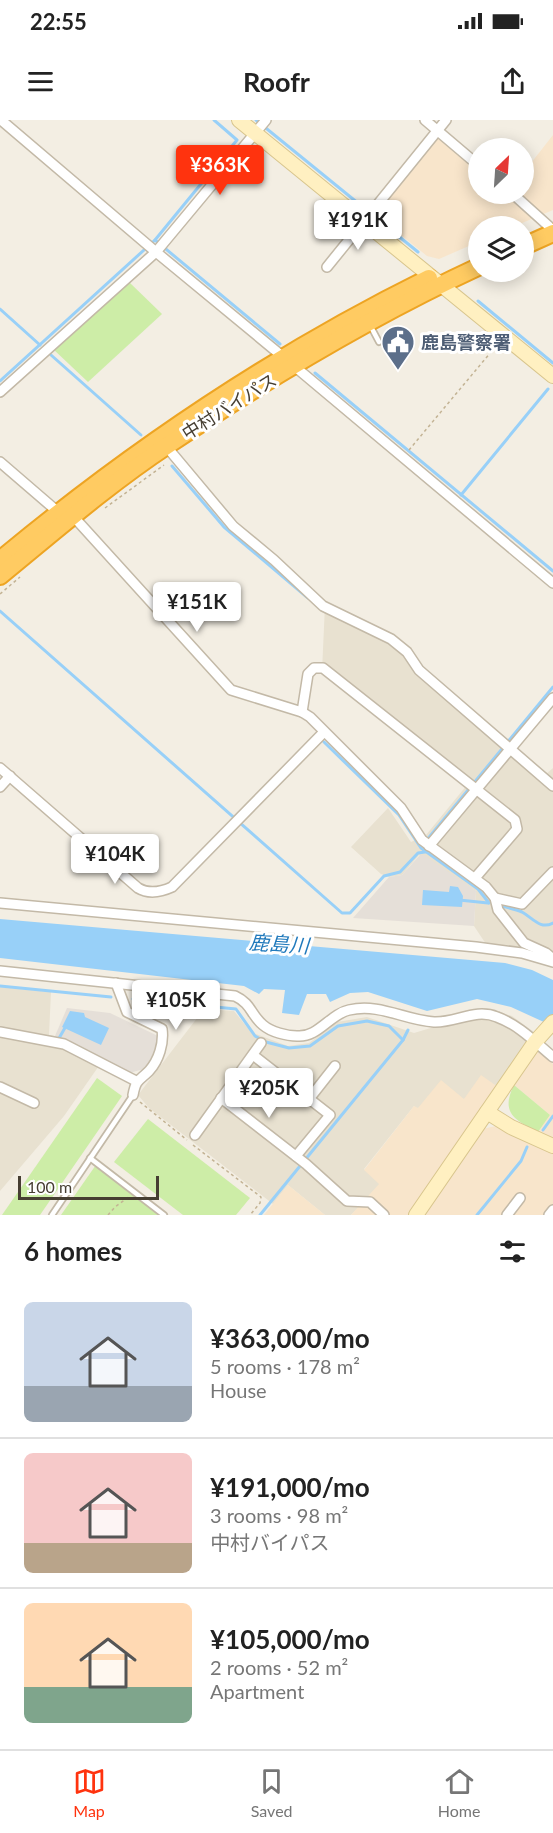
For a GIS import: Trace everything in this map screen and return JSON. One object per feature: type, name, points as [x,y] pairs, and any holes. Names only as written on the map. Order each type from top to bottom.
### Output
[{"type":"highway","points":[[534,232],[551,227]]},
{"type":"highway","points":[[534,239],[551,227]]},
{"type":"highway","name":"中村バイパス","points":[[0,560],[65,514],[170,452],[288,361],[369,322],[468,261]]},
{"type":"highway","name":"中村バイパス","points":[[0,576],[65,514],[156,439],[288,361],[380,302],[468,270]]},
{"type":"street","points":[[1,120],[553,584]]},
{"type":"street","points":[[239,120],[261,125],[369,216],[437,280],[504,336],[552,370]]},
{"type":"street","points":[[425,120],[468,156]]},
{"type":"street","points":[[327,267],[446,120]]},
{"type":"street","points":[[0,392],[156,252],[261,125]]},
{"type":"street","points":[[526,204],[551,227]]},
{"type":"street","points":[[170,452],[233,526],[274,560],[323,606],[391,639],[407,652],[419,670],[553,786]]},
{"type":"street","points":[[0,462],[65,514],[231,690],[302,712],[310,717],[401,808],[426,843],[475,878],[495,898],[498,910],[524,943],[546,953],[553,961]]},
{"type":"street","points":[[302,712],[308,674],[314,668],[323,668],[515,820],[517,829],[475,878]]},
{"type":"street","points":[[426,843],[477,790],[553,698]]},
{"type":"street","points":[[0,768],[144,891],[165,890],[171,887],[324,732]]},
{"type":"street","points":[[0,787],[10,776]]},
{"type":"street","points":[[495,898],[522,904],[553,872]]},
{"type":"street","points":[[0,903],[476,947],[522,953],[553,961]]},
{"type":"street","points":[[0,971],[235,996],[246,1001],[262,1024],[277,1032],[298,1036],[310,1035],[342,1011],[361,1007],[374,1007],[409,1018],[436,1022],[481,1013],[496,1016],[538,1037],[553,1057]]},
{"type":"street","points":[[116,983],[127,1012],[162,1029],[164,1042],[150,1070],[136,1081],[133,1095]]},
{"type":"street","points":[[416,1215],[538,1037],[553,1022]]},
{"type":"street","points":[[0,1032],[64,1044],[136,1081]]},
{"type":"street","points":[[195,1135],[261,1043]]},
{"type":"street","points":[[253,1055],[330,1114],[301,1160]]},
{"type":"street","points":[[309,1099],[335,1066]]},
{"type":"street","points":[[0,1087],[34,1103]]},
{"type":"street","points":[[221,1098],[301,1160],[348,1201],[370,1202],[384,1215]]},
{"type":"street","points":[[487,1112],[511,1127],[553,1146]]},
{"type":"street","points":[[507,1215],[520,1198]]},
{"type":"street","points":[[549,1215],[553,1210]]},
{"type":"lane","points":[[369,322],[379,342]]},
{"type":"lane","points":[[52,1215],[133,1095]]},
{"type":"lane","points":[[90,1158],[164,1215]]},
{"type":"path","points":[[412,446],[504,336]]},
{"type":"path","points":[[99,513],[170,452]]},
{"type":"path","points":[[133,1095],[148,1110],[261,1197],[260,1203],[250,1215]]},
{"type":"path","points":[[108,1215],[115,1206],[135,1193]]},
{"type":"shaded area","points":[[442,132],[468,154],[468,204],[534,204],[534,159],[553,135],[553,210],[534,218],[534,216],[468,216],[468,246],[439,259],[427,256],[375,214]]},
{"type":"shaded area","points":[[325,605],[393,636],[420,668],[545,775],[553,768],[553,957],[486,944],[474,926],[476,891],[419,855],[402,875],[389,877],[381,874],[351,847],[388,808],[411,842],[426,835],[467,785],[322,671]]},
{"type":"shaded area","points":[[420,855],[424,855],[476,891],[474,926],[353,918],[389,877],[402,875]]},
{"type":"shaded area","points":[[0,987],[51,992],[49,1035],[103,1060],[64,1116],[0,1191]]},
{"type":"shaded area","points":[[67,1008],[110,1013],[158,1036],[160,1043],[148,1068],[129,1073],[55,1036]]},
{"type":"shaded area","points":[[204,1009],[234,1011],[251,1032],[288,1046],[309,1043],[337,1022],[367,1017],[414,1033],[491,1010],[512,1016],[534,1032],[498,1087],[464,1099],[417,1109],[414,1106],[364,1169],[380,1184],[351,1215],[325,1215],[288,1185],[273,1204],[149,1108],[138,1095]]},
{"type":"shaded area","points":[[537,1049],[553,1064],[553,1139],[538,1132],[550,1115],[514,1085]]},
{"type":"shaded area","points":[[481,1075],[498,1087],[409,1215],[351,1215],[379,1184],[364,1170],[414,1106],[418,1108],[441,1080],[464,1099]]},
{"type":"shaded area","points":[[496,1126],[553,1153],[553,1215],[423,1215],[482,1129]]},
{"type":"shaded area","points":[[288,1185],[325,1215],[264,1215]]},
{"type":"green space","points":[[129,282],[162,314],[88,382],[53,349]]},
{"type":"green space","points":[[97,1078],[122,1096],[40,1215],[2,1215]]},
{"type":"green space","points":[[514,1085],[550,1115],[538,1132],[523,1124],[509,1109],[510,1095]]},
{"type":"green space","points":[[148,1119],[250,1198],[236,1215],[183,1215],[114,1162]]},
{"type":"green space","points":[[98,1162],[167,1215],[61,1215]]},
{"type":"water","points":[[450,886],[458,887],[463,896],[462,907],[422,905],[423,890],[449,892]]},
{"type":"water","points":[[0,919],[505,963],[532,970],[553,980],[553,1031],[546,1023],[511,1007],[477,999],[427,1011],[368,992],[350,993],[330,1002],[326,994],[307,994],[299,1015],[282,1013],[285,990],[264,989],[259,994],[244,986],[0,958]]},
{"type":"water","points":[[70,1011],[84,1013],[85,1017],[109,1028],[101,1045],[62,1027]]},
{"type":"waterway","points":[[0,381],[155,240],[237,140],[214,120]]},
{"type":"waterway","points":[[256,120],[418,252]]},
{"type":"waterway","points":[[155,240],[280,344]]},
{"type":"waterway","points":[[478,301],[553,363]]},
{"type":"waterway","points":[[0,309],[40,345]]},
{"type":"waterway","points":[[51,355],[141,435]]},
{"type":"waterway","points":[[315,373],[553,571]]},
{"type":"waterway","points":[[461,495],[548,389]]},
{"type":"waterway","points":[[172,466],[224,527],[308,598]]},
{"type":"waterway","points":[[0,611],[342,913],[350,913],[384,876],[400,872],[418,853],[425,852]]},
{"type":"waterway","points":[[426,841],[553,687]]},
{"type":"waterway","points":[[324,742],[399,815],[421,848],[478,889],[489,903]]},
{"type":"waterway","points":[[459,900],[488,903]]},
{"type":"waterway","points":[[498,905],[522,912],[540,924],[553,923]]},
{"type":"waterway","points":[[0,986],[111,997]]},
{"type":"waterway","points":[[133,999],[236,1009],[255,1036],[266,1042],[289,1048],[310,1046],[338,1026],[367,1021],[389,1026],[403,1040]]},
{"type":"waterway","points":[[58,1040],[66,1026]]},
{"type":"waterway","points":[[260,1215],[403,1040],[408,1030]]},
{"type":"waterway","points":[[543,1130],[553,1116]]},
{"type":"waterway","points":[[477,1215],[521,1161],[527,1147]]},
{"type":"place","name":"鹿島警察署","points":[[398,371]]},
{"type":"water label","name":"鹿島川","points":[[279,943]]}]
